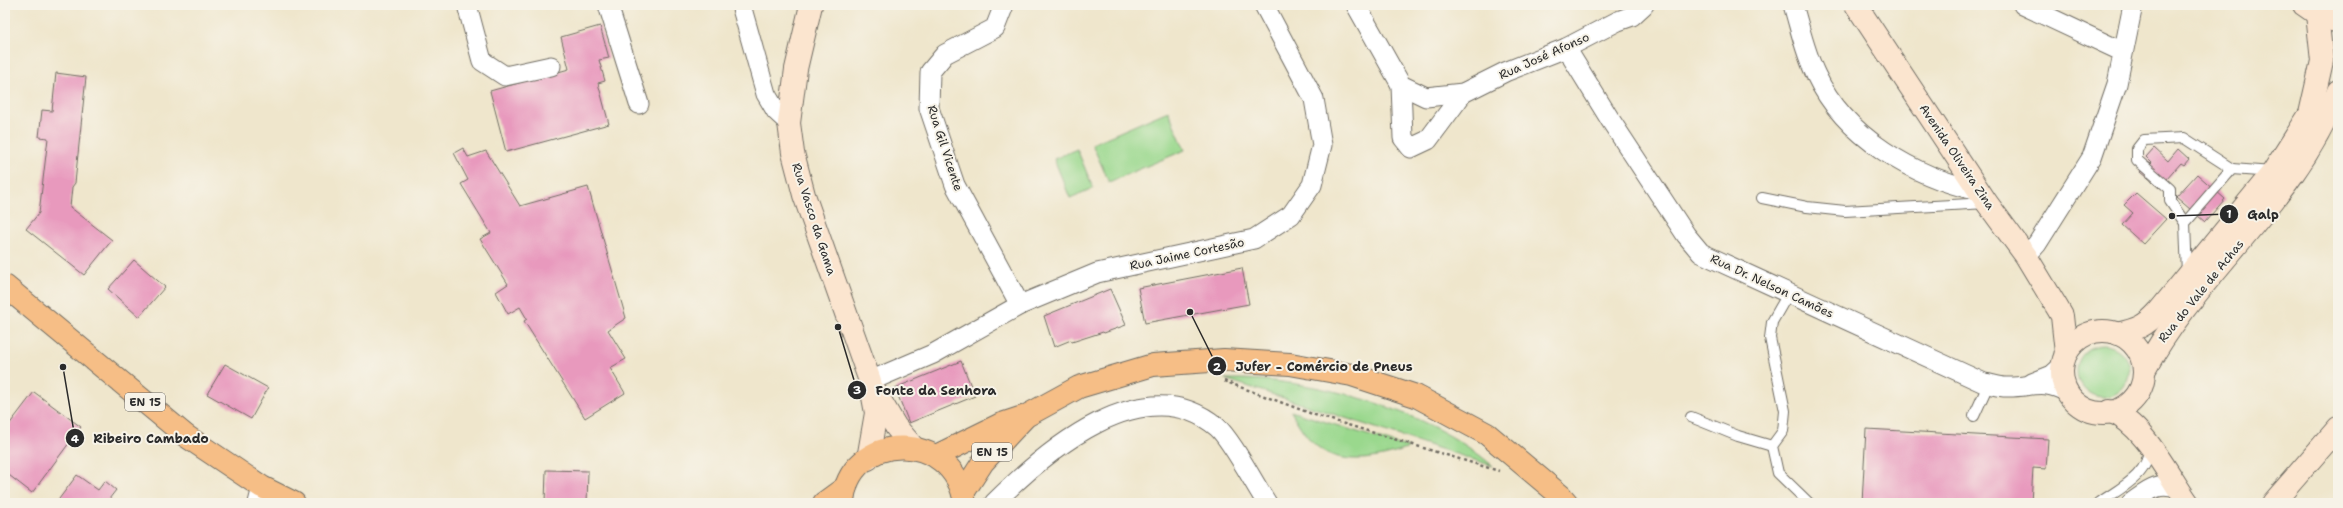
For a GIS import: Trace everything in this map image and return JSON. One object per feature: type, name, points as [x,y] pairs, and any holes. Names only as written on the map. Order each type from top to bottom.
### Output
[{"type":"main road","name":"Rua Vasco da Gama","points":[[811,5],[796,69],[789,123],[793,153],[804,195],[870,381],[876,413],[868,458]]},
{"type":"main road","name":"Avenida Oliveira Zina","points":[[1856,5],[1983,197],[2026,256],[2062,316],[2064,359],[2062,379],[2067,392]]},
{"type":"main road","points":[[2310,10],[2338,22]]},
{"type":"main road","name":"Rua do Vale de Achas","points":[[2108,332],[2136,330],[2148,324],[2273,172],[2310,114],[2322,61],[2310,10]]},
{"type":"main road","name":"Rua do Vale de Achas","points":[[2144,371],[2162,338],[2288,182],[2327,121],[2338,91]]},
{"type":"main road","points":[[2271,204],[2273,172]]},
{"type":"main road","points":[[2187,278],[2216,272]]},
{"type":"main road","name":"EN 15","points":[[5,286],[186,436],[260,495],[294,503]]},
{"type":"main road","points":[[2058,309],[2108,332],[2125,337],[2135,346],[2141,358],[2144,371],[2142,384],[2135,396],[2126,406],[2109,412],[2100,412],[2087,409],[2076,402],[2067,392]]},
{"type":"main road","points":[[2064,359],[2074,342],[2086,334],[2108,332]]},
{"type":"main road","name":"EN 15","points":[[936,456],[999,425],[1026,416],[1079,387],[1153,365],[1224,360],[1290,364],[1352,375],[1416,396],[1487,434],[1561,496],[1567,503]]},
{"type":"main road","name":"Rua Vasco da Gama","points":[[870,381],[896,428],[914,448]]},
{"type":"main road","points":[[2135,396],[2137,414],[2145,441]]},
{"type":"main road","points":[[2109,412],[2125,419],[2145,441],[2182,496]]},
{"type":"main road","name":"EN 15","points":[[964,498],[983,462],[1026,416]]},
{"type":"main road","points":[[2273,503],[2338,428]]},
{"type":"main road","points":[[824,503],[845,495],[859,466],[868,458],[890,449],[914,448],[936,456],[953,472],[964,498]]},
{"type":"street","points":[[467,5],[482,61],[505,76],[551,66]]},
{"type":"street","points":[[608,5],[639,104]]},
{"type":"street","points":[[741,5],[766,94],[776,111],[789,123]]},
{"type":"street","name":"Rua Gil Vicente","points":[[1004,5],[996,28],[945,54],[930,72],[930,108],[955,185],[1020,305]]},
{"type":"street","name":"Rua Jaime Cortesão","points":[[870,381],[933,354],[1020,305],[1097,274],[1254,239],[1291,215],[1312,185],[1322,145],[1314,99],[1264,5]]},
{"type":"street","name":"Rua José Afonso","points":[[1356,5],[1401,85],[1402,138],[1411,148],[1428,140],[1463,93]]},
{"type":"street","name":"Rua José Afonso","points":[[1401,85],[1426,96],[1463,93],[1505,72],[1566,48],[1620,13],[1632,16],[1644,5]]},
{"type":"street","points":[[1793,5],[1816,74],[1836,106],[1866,138],[1897,159],[1983,197]]},
{"type":"street","points":[[2023,5],[2123,52]]},
{"type":"street","points":[[2026,256],[2037,244],[2092,157],[2117,84],[2133,5]]},
{"type":"street","name":"Rua Dr. Nelson Camões","points":[[1566,48],[1570,58],[1686,235],[1702,253],[1788,294],[1989,384],[2006,387],[2027,384],[2049,384],[2067,392]]},
{"type":"street","name":"Rua Dr. Nelson Camões","points":[[2027,384],[2052,375],[2064,359]]},
{"type":"street","points":[[994,503],[1032,467],[1061,444],[1130,409],[1164,406],[1186,411],[1205,419],[1218,428],[1267,503]]},
{"type":"street","points":[[2131,503],[2157,486],[2166,484],[2182,496]]},
{"type":"lane","points":[[2187,278],[2185,223],[2170,201],[2170,189],[2137,160],[2137,149],[2144,140],[2184,138],[2232,169],[2273,172]]},
{"type":"lane","points":[[2185,223],[2232,169]]},
{"type":"lane","points":[[1762,198],[1845,211],[1983,197]]},
{"type":"lane","points":[[1788,294],[1772,322],[1770,338],[1785,412],[1783,431],[1772,446],[1778,473],[1809,503]]},
{"type":"lane","points":[[1974,416],[1989,384]]},
{"type":"lane","points":[[1690,417],[1738,436],[1772,446]]},
{"type":"lane","points":[[2099,503],[2140,473],[2149,453],[2145,441]]},
{"type":"path","points":[[1222,381],[1315,415],[1507,473]]},
{"type":"green space","points":[[1168,111],[1185,150],[1109,182],[1092,144]]},
{"type":"green space","points":[[1077,149],[1093,188],[1070,198],[1054,159]]},
{"type":"green space","points":[[2098,345],[2108,345],[2117,349],[2125,357],[2129,366],[2129,376],[2125,385],[2117,393],[2108,397],[2098,397],[2089,393],[2081,385],[2077,376],[2077,366],[2081,357],[2089,349]]},
{"type":"green space","points":[[1225,379],[1259,380],[1294,384],[1330,390],[1366,400],[1402,412],[1435,428],[1466,446],[1493,466]]},
{"type":"green space","points":[[1291,411],[1409,448],[1388,455],[1365,459],[1342,458],[1332,455],[1322,450],[1312,442],[1300,427]]},
{"type":"building","points":[[600,26],[609,58],[599,60],[605,81],[598,83],[609,124],[506,152],[490,91],[569,69],[561,37]]},
{"type":"building","points":[[56,73],[86,77],[75,183],[72,187],[70,207],[112,240],[84,275],[26,229],[39,213],[48,138],[39,137],[42,110],[52,111]]},
{"type":"building","points":[[463,148],[468,157],[486,151],[520,206],[588,187],[626,318],[608,330],[626,359],[610,368],[625,393],[585,418],[524,321],[527,319],[520,307],[508,314],[496,292],[508,284],[480,239],[491,233],[461,184],[468,180],[454,153]]},
{"type":"building","points":[[2154,148],[2168,161],[2178,149],[2189,159],[2184,165],[2181,163],[2159,188],[2140,172],[2148,162],[2151,164],[2152,163],[2146,157]]},
{"type":"building","points":[[2197,174],[2225,199],[2205,222],[2176,197]]},
{"type":"building","points":[[2136,193],[2166,219],[2143,244],[2122,225],[2133,213],[2124,205]]},
{"type":"building","points":[[134,260],[165,287],[139,317],[108,289]]},
{"type":"building","points":[[1242,268],[1249,304],[1145,323],[1138,288]]},
{"type":"building","points":[[1110,289],[1126,325],[1072,342],[1071,340],[1054,347],[1044,316]]},
{"type":"building","points":[[961,361],[975,396],[909,423],[895,388]]},
{"type":"building","points":[[225,364],[268,388],[251,419],[207,394]]},
{"type":"building","points":[[34,392],[81,427],[32,493],[5,472],[5,430]]},
{"type":"building","points":[[1866,429],[2048,439],[2046,469],[2033,468],[2031,503],[1862,503]]},
{"type":"building","points":[[546,470],[588,471],[587,503],[545,503]]},
{"type":"building","points":[[77,475],[98,490],[105,481],[116,490],[109,499],[114,503],[56,503]]},
{"type":"place","name":"Galp","points":[[2172,216]]},
{"type":"place","name":"Jufer - Comércio de Pneus","points":[[1190,312]]},
{"type":"place","name":"Fonte da Senhora","points":[[838,327]]},
{"type":"place","name":"Ribeiro Cambado","points":[[63,367]]}]
